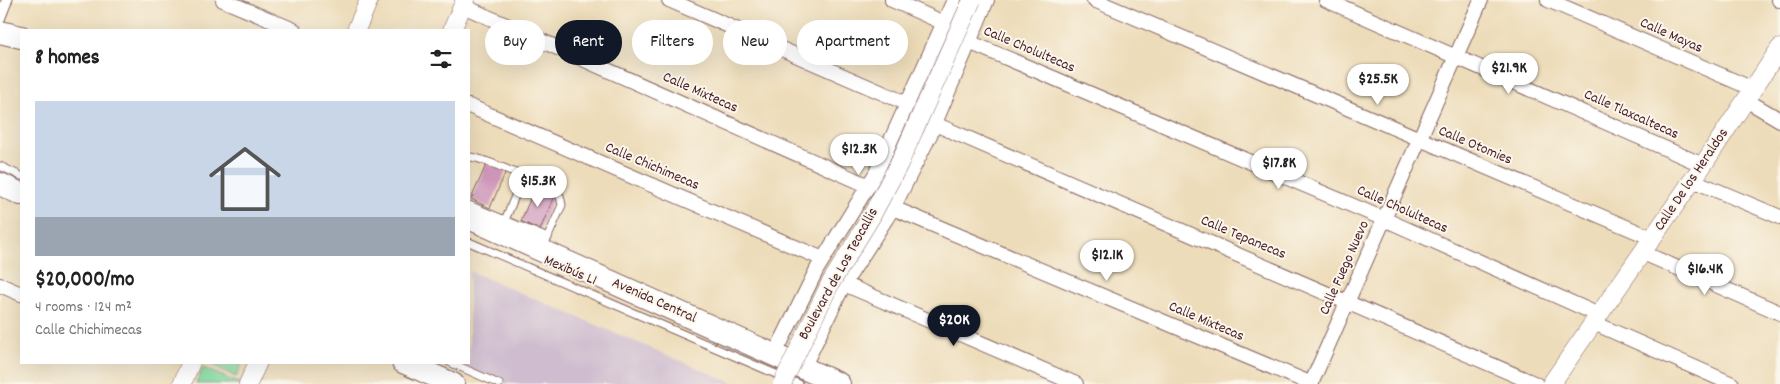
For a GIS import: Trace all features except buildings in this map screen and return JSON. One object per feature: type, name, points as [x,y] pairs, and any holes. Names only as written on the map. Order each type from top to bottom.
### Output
[{"type":"highway","points":[[0,184],[20,194]]},
{"type":"highway","name":"Avenida Central","points":[[470,218],[502,226],[545,244],[774,356],[801,376],[839,384]]},
{"type":"highway","points":[[408,364],[454,384]]},
{"type":"street","points":[[0,18],[7,0]]},
{"type":"street","points":[[223,0],[292,29]]},
{"type":"street","points":[[356,29],[369,0]]},
{"type":"street","points":[[670,0],[908,104]]},
{"type":"street","points":[[892,0],[944,22]]},
{"type":"street","name":"Boulevard de Los Teocallis","points":[[774,356],[820,264],[869,186],[954,0]]},
{"type":"street","name":"Boulevard de Los Teocallis","points":[[782,384],[826,291],[871,217],[899,164],[972,0]]},
{"type":"street","name":"Boulevard de Los Teocallis","points":[[801,376],[843,287],[893,208],[935,124],[988,0]]},
{"type":"street","name":"Calle Otomies","points":[[1094,0],[1652,238]]},
{"type":"street","name":"Calle Tlaxcaltecas","points":[[1326,0],[1703,165]]},
{"type":"street","name":"Calle Fuego Nuevo","points":[[1311,384],[1481,0]]},
{"type":"street","name":"Calle Mayas","points":[[1548,0],[1749,95],[1780,120]]},
{"type":"street","points":[[452,29],[464,3]]},
{"type":"street","name":"Calle Mixtecas","points":[[464,3],[869,186]]},
{"type":"street","name":"Calle Cholultecas","points":[[969,42],[1384,219],[1732,384]]},
{"type":"street","name":"Calle De los Heraldos","points":[[1550,384],[1703,165],[1780,48]]},
{"type":"street","name":"Calle Chichimecas","points":[[470,106],[820,264]]},
{"type":"street","name":"Calle Tepanecas","points":[[935,124],[1348,301],[1536,384]]},
{"type":"street","points":[[1692,180],[1780,217]]},
{"type":"street","name":"Calle Mixtecas","points":[[893,208],[1281,378],[1311,384]]},
{"type":"street","points":[[1642,252],[1780,314]]},
{"type":"street","name":"Boulevard de Los Teocallis","points":[[820,264],[817,280],[822,287],[829,290],[843,287]]},
{"type":"street","points":[[0,285],[20,294]]},
{"type":"street","points":[[843,287],[1076,384]]},
{"type":"street","points":[[182,384],[187,364]]},
{"type":"street","points":[[248,384],[257,364]]},
{"type":"lane","points":[[470,157],[479,158],[558,193],[562,205],[545,244]]},
{"type":"lane","points":[[0,166],[20,176]]},
{"type":"lane","points":[[470,206],[502,226],[523,177]]},
{"type":"lane","name":"Mexibús L1","points":[[470,242],[801,376]]},
{"type":"lane","points":[[454,364],[499,384]]},
{"type":"shaded area","points":[[470,271],[735,384],[504,384],[456,364],[470,364]]},
{"type":"green space","points":[[211,364],[242,364],[236,377]]},
{"type":"green space","points":[[203,368],[241,384],[196,384]]}]
